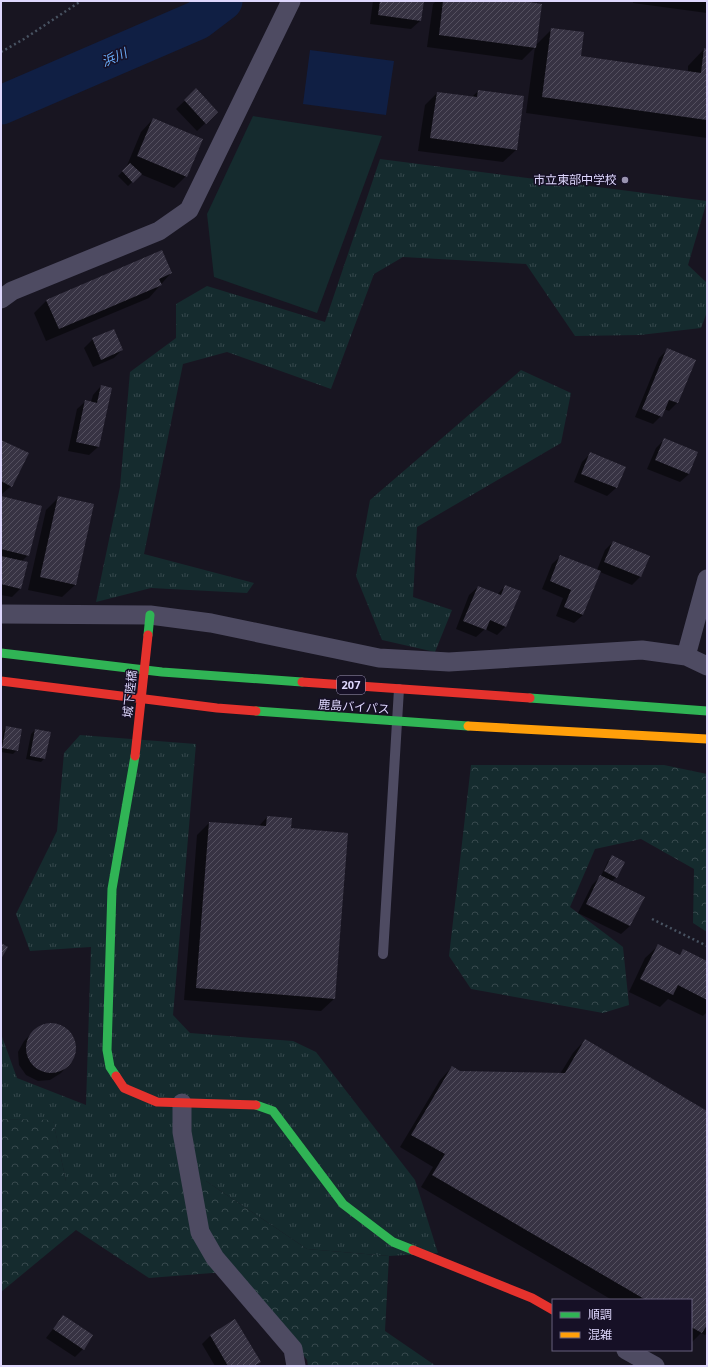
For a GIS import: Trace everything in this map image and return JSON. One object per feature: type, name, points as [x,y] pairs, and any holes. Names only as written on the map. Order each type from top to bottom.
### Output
[{"type":"main road","name":"城下陸橋","points":[[150,615],[135,756],[112,889],[107,1050],[110,1067],[124,1088],[157,1102],[256,1104],[273,1111],[343,1204],[393,1242],[532,1298],[552,1309]]},
{"type":"main road","name":"鹿島バイパス","points":[[1,653],[162,672],[704,710]]},
{"type":"main road","name":"鹿島バイパス","points":[[1,681],[217,708],[397,722],[703,738]]},
{"type":"street","points":[[1,299],[12,291],[159,231],[189,210],[291,1]]},
{"type":"street","points":[[686,656],[707,579]]},
{"type":"street","points":[[1,614],[150,615],[211,624],[379,658],[449,662],[642,650],[686,656],[707,666]]},
{"type":"street","points":[[182,1103],[182,1132],[200,1232],[215,1258],[293,1349],[296,1366]]},
{"type":"street","points":[[628,1351],[655,1366]]},
{"type":"lane","points":[[383,954],[399,689]]},
{"type":"path","points":[[1,52],[24,39],[81,1]]},
{"type":"path","points":[[652,919],[707,946]]},
{"type":"green space","points":[[253,116],[382,136],[317,313],[214,277],[207,214]]},
{"type":"green space","points":[[380,159],[707,201],[688,265],[707,283],[707,312],[701,328],[640,335],[575,336],[526,264],[403,257],[374,274],[331,389],[227,352],[183,364],[144,554],[254,583],[247,593],[151,588],[96,602],[120,487],[130,372],[176,338],[176,304],[207,286],[325,322]]},
{"type":"green space","points":[[521,370],[571,393],[561,443],[417,527],[413,597],[452,610],[435,652],[382,640],[356,576],[370,500]]},
{"type":"green space","points":[[80,735],[196,744],[173,1015],[190,1033],[293,1041],[316,1052],[415,1180],[438,1253],[389,1256],[307,1249],[206,1181],[66,1181],[53,1121],[1,1119],[1,1034],[17,1078],[86,1105],[91,947],[30,951],[16,914],[57,831],[64,753]]},
{"type":"green space","points":[[471,765],[664,765],[707,774],[707,932],[693,923],[694,869],[641,839],[595,849],[570,907],[623,947],[629,1005],[603,1013],[471,989],[449,956]]},
{"type":"green space","points":[[1,1119],[53,1120],[66,1181],[206,1181],[307,1249],[389,1256],[385,1331],[436,1366],[308,1366],[307,1360],[238,1271],[149,1278],[76,1230],[1,1292]]},
{"type":"water","points":[[310,50],[394,61],[386,115],[303,104]]},
{"type":"building","points":[[380,1],[424,1],[421,21],[378,15]]},
{"type":"building","points":[[443,1],[521,1],[542,4],[536,48],[439,35]]},
{"type":"building","points":[[551,28],[584,32],[581,56],[701,73],[704,48],[707,49],[707,120],[542,97]]},
{"type":"building","points":[[196,88],[218,112],[206,124],[184,100]]},
{"type":"building","points":[[478,90],[524,96],[517,150],[430,138],[437,92],[477,97]]},
{"type":"building","points":[[153,118],[203,139],[187,177],[137,156]]},
{"type":"building","points":[[130,163],[142,174],[133,183],[122,171]]},
{"type":"building","points":[[162,250],[172,273],[159,279],[162,285],[59,329],[46,300]]},
{"type":"building","points":[[114,329],[123,350],[101,360],[92,338]]},
{"type":"building","points":[[667,348],[696,360],[678,403],[669,400],[662,417],[642,409]]},
{"type":"building","points":[[101,385],[112,388],[99,447],[76,442],[85,400],[97,403]]},
{"type":"building","points":[[664,438],[698,452],[689,474],[655,460]]},
{"type":"building","points":[[1,440],[29,453],[12,487],[1,481]]},
{"type":"building","points":[[590,452],[626,467],[617,488],[581,474]]},
{"type":"building","points":[[1,496],[42,506],[29,556],[1,549]]},
{"type":"building","points":[[58,496],[94,504],[76,585],[40,577]]},
{"type":"building","points":[[613,541],[650,556],[641,577],[604,562]]},
{"type":"building","points":[[560,555],[601,571],[583,615],[564,607],[571,590],[550,581]]},
{"type":"building","points":[[1,556],[28,562],[21,589],[1,584]]},
{"type":"building","points":[[505,585],[521,591],[506,627],[490,620],[486,630],[463,621],[478,586],[501,595]]},
{"type":"building","points":[[6,726],[22,729],[18,751],[2,748]]},
{"type":"building","points":[[35,729],[51,732],[45,759],[30,756]]},
{"type":"building","points":[[267,816],[292,818],[291,828],[348,833],[335,999],[196,988],[209,822],[266,826]]},
{"type":"building","points":[[612,855],[625,862],[617,878],[604,871]]},
{"type":"building","points":[[600,875],[645,897],[630,926],[586,904]]},
{"type":"building","points":[[1,943],[8,947],[1,959]]},
{"type":"building","points":[[658,944],[680,955],[683,949],[707,961],[707,1000],[678,985],[673,995],[640,979]]},
{"type":"building","points":[[51,1023],[60,1025],[69,1030],[74,1039],[76,1048],[74,1057],[69,1066],[60,1071],[51,1073],[42,1071],[33,1066],[28,1057],[26,1048],[28,1039],[33,1030],[42,1025]]},
{"type":"building","points":[[585,1039],[707,1111],[707,1325],[702,1333],[692,1328],[692,1299],[644,1299],[432,1175],[445,1154],[411,1135],[452,1066],[460,1071],[565,1073]]},
{"type":"building","points":[[63,1315],[93,1335],[84,1350],[53,1329]]},
{"type":"building","points":[[235,1319],[261,1362],[254,1366],[228,1366],[210,1335]]},
{"type":"waterway","name":"浜川","points":[[1,105],[198,20],[223,1]]},
{"type":"traffic: fast","points":[[148,635],[150,615]]},
{"type":"traffic: fast","points":[[1,653],[162,672],[302,682]]},
{"type":"traffic: fast","points":[[530,698],[707,711]]},
{"type":"traffic: fast","points":[[256,711],[468,726]]},
{"type":"traffic: fast","points":[[116,1076],[110,1067],[107,1050],[112,889],[135,756]]},
{"type":"traffic: fast","points":[[256,1105],[273,1111],[343,1204],[393,1242],[413,1250]]},
{"type":"traffic: slow","points":[[468,726],[707,739]]},
{"type":"traffic: jam","points":[[135,756],[148,635]]},
{"type":"traffic: jam","points":[[1,681],[217,708],[256,711]]},
{"type":"traffic: jam","points":[[302,682],[530,698]]},
{"type":"traffic: jam","points":[[116,1076],[124,1088],[157,1102],[256,1105]]},
{"type":"traffic: jam","points":[[413,1250],[532,1298],[552,1309]]},
{"type":"place","name":"市立東部中学校","points":[[625,180]]}]
